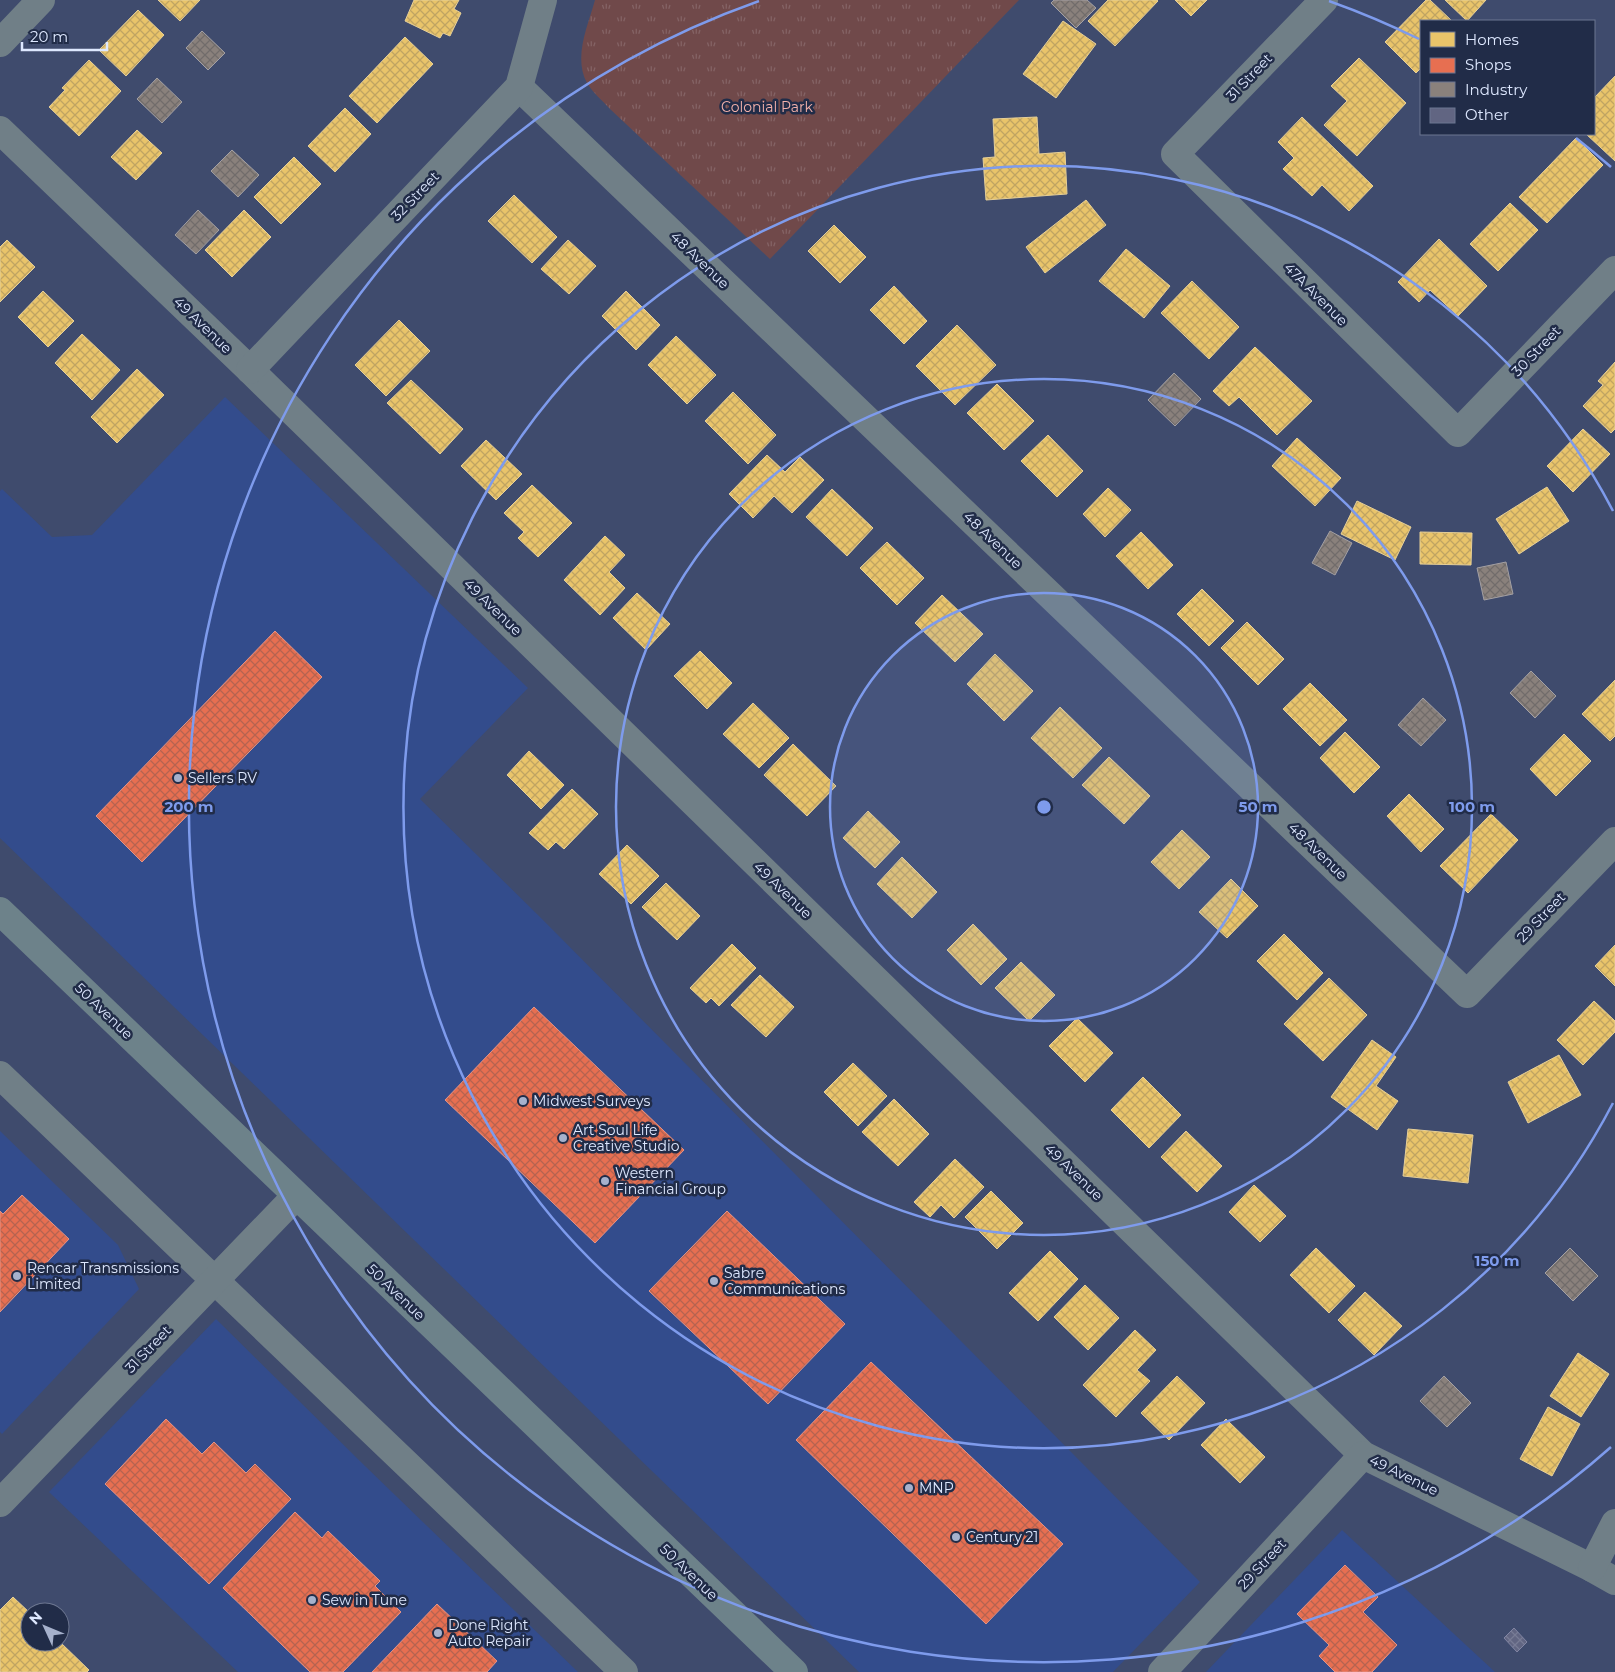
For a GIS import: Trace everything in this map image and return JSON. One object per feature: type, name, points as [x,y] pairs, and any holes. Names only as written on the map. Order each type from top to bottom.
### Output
[{"type":"main road","name":"50 Avenue","points":[[0,911],[794,1672]]},
{"type":"street","points":[[0,43],[41,0]]},
{"type":"street","name":"32 Street","points":[[250,370],[519,87],[543,0]]},
{"type":"street","name":"31 Street","points":[[1175,154],[1324,0]]},
{"type":"street","name":"48 Avenue","points":[[519,87],[1467,994]]},
{"type":"street","name":"49 Avenue","points":[[0,130],[250,370],[1363,1455],[1604,1574]]},
{"type":"street","name":"47A Avenue","points":[[1175,154],[1458,433]]},
{"type":"street","name":"30 Street","points":[[1458,433],[1615,270]]},
{"type":"street","name":"29 Street","points":[[1467,994],[1615,841]]},
{"type":"street","points":[[0,1075],[624,1672]]},
{"type":"street","name":"31 Street","points":[[0,1503],[296,1196]]},
{"type":"street","name":"29 Street","points":[[1162,1672],[1363,1455]]},
{"type":"street","points":[[1604,1574],[1615,1523]]},
{"type":"shaded area","points":[[225,397],[528,688],[420,799],[542,919],[1200,1582],[1113,1672],[859,1672],[0,838],[0,491],[2,489],[52,537],[92,535]]},
{"type":"shaded area","points":[[0,1131],[118,1245],[139,1289],[2,1434],[0,1432]]},
{"type":"shaded area","points":[[216,1319],[578,1672],[238,1672],[49,1492]]},
{"type":"shaded area","points":[[1342,1530],[1495,1672],[1206,1672]]},
{"type":"green space","name":"Colonial Park","points":[[595,0],[1019,0],[770,259],[589,87],[581,63],[583,42]]},
{"type":"building: Homes","points":[[158,0],[200,0],[180,21]]},
{"type":"building: Homes","points":[[414,0],[459,0],[454,9],[461,13],[450,36],[443,33],[440,38],[405,21]]},
{"type":"building: Homes","points":[[1108,0],[1158,1],[1115,46],[1088,21]]},
{"type":"building: Homes","points":[[1175,0],[1207,0],[1191,16]]},
{"type":"building: Homes","points":[[1426,0],[1430,0],[1451,20],[1420,20],[1420,69],[1416,73],[1385,42]]},
{"type":"building: Homes","points":[[1445,0],[1486,0],[1466,20]]},
{"type":"building: Homes","points":[[138,10],[164,35],[126,76],[99,50]]},
{"type":"building: Homes","points":[[1063,21],[1096,44],[1056,98],[1023,74]]},
{"type":"building: Homes","points":[[405,37],[433,64],[377,123],[349,96]]},
{"type":"building: Homes","points":[[1359,58],[1406,103],[1357,156],[1324,125],[1347,101],[1331,86]]},
{"type":"building: Homes","points":[[89,60],[121,91],[79,136],[49,107],[65,90],[62,88]]},
{"type":"building: Homes","points":[[1615,76],[1615,161],[1587,135],[1595,135],[1595,97]]},
{"type":"building: Homes","points":[[345,108],[371,134],[335,172],[308,146]]},
{"type":"building: Homes","points":[[1037,117],[1039,154],[1065,152],[1067,194],[986,200],[983,158],[995,157],[993,119]]},
{"type":"building: Homes","points":[[1302,117],[1373,186],[1349,211],[1322,185],[1312,196],[1283,169],[1294,158],[1278,142]]},
{"type":"building: Homes","points":[[137,130],[162,153],[136,180],[111,157]]},
{"type":"building: Homes","points":[[1576,138],[1603,165],[1547,223],[1519,197]]},
{"type":"building: Homes","points":[[294,157],[321,184],[281,224],[254,197]]},
{"type":"building: Homes","points":[[514,195],[557,237],[532,263],[488,221]]},
{"type":"building: Homes","points":[[1086,200],[1106,225],[1045,273],[1026,247]]},
{"type":"building: Homes","points":[[1510,203],[1538,230],[1498,271],[1470,244]]},
{"type":"building: Homes","points":[[244,210],[271,237],[232,277],[205,250]]},
{"type":"building: Homes","points":[[834,225],[866,257],[840,283],[808,251]]},
{"type":"building: Homes","points":[[1439,239],[1487,286],[1458,316],[1430,290],[1419,302],[1398,282]]},
{"type":"building: Homes","points":[[7,240],[35,267],[0,302],[0,247]]},
{"type":"building: Homes","points":[[568,240],[596,266],[569,294],[541,269]]},
{"type":"building: Homes","points":[[1126,249],[1170,286],[1144,318],[1099,281]]},
{"type":"building: Homes","points":[[1192,281],[1239,327],[1209,359],[1161,313]]},
{"type":"building: Homes","points":[[894,286],[927,321],[904,344],[870,310]]},
{"type":"building: Homes","points":[[43,291],[74,321],[48,347],[18,317]]},
{"type":"building: Homes","points":[[626,291],[660,325],[636,350],[602,316]]},
{"type":"building: Homes","points":[[399,320],[430,351],[386,396],[355,365]]},
{"type":"building: Homes","points":[[957,325],[996,365],[955,405],[916,366]]},
{"type":"building: Homes","points":[[82,334],[120,370],[92,400],[55,363]]},
{"type":"building: Homes","points":[[676,336],[716,375],[687,404],[648,365]]},
{"type":"building: Homes","points":[[1255,347],[1312,401],[1277,435],[1239,397],[1229,406],[1213,391]]},
{"type":"building: Homes","points":[[1615,362],[1615,429],[1611,433],[1583,406],[1603,385],[1598,381]]},
{"type":"building: Homes","points":[[137,369],[164,395],[117,443],[91,417]]},
{"type":"building: Homes","points":[[411,380],[463,429],[440,454],[387,403]]},
{"type":"building: Homes","points":[[997,384],[1034,421],[1004,450],[967,413]]},
{"type":"building: Homes","points":[[733,392],[776,435],[748,464],[705,421]]},
{"type":"building: Homes","points":[[1583,429],[1610,454],[1573,492],[1547,466]]},
{"type":"building: Homes","points":[[1048,435],[1083,471],[1057,497],[1021,461]]},
{"type":"building: Homes","points":[[1297,438],[1341,478],[1315,506],[1272,466]]},
{"type":"building: Homes","points":[[486,440],[522,474],[496,500],[461,466]]},
{"type":"building: Homes","points":[[767,455],[785,472],[800,457],[824,480],[792,513],[774,496],[753,518],[729,494]]},
{"type":"building: Homes","points":[[532,485],[572,523],[538,557],[518,538],[524,532],[504,513]]},
{"type":"building: Homes","points":[[1547,487],[1569,521],[1519,554],[1496,519]]},
{"type":"building: Homes","points":[[1108,488],[1131,510],[1105,537],[1083,514]]},
{"type":"building: Homes","points":[[832,489],[873,528],[847,556],[806,517]]},
{"type":"building: Homes","points":[[1357,501],[1411,527],[1395,560],[1341,534]]},
{"type":"building: Homes","points":[[1141,532],[1173,565],[1148,589],[1116,556]]},
{"type":"building: Homes","points":[[1420,532],[1472,533],[1471,565],[1420,564]]},
{"type":"building: Homes","points":[[605,536],[625,555],[609,572],[625,588],[600,615],[564,580]]},
{"type":"building: Homes","points":[[887,542],[924,578],[897,605],[860,568]]},
{"type":"building: Homes","points":[[1202,589],[1234,621],[1209,646],[1177,614]]},
{"type":"building: Homes","points":[[637,593],[670,624],[646,650],[613,618]]},
{"type":"building: Homes","points":[[942,595],[983,634],[955,662],[915,623]]},
{"type":"building: Homes","points":[[1247,622],[1284,659],[1258,685],[1221,648]]},
{"type":"building: Homes","points":[[700,651],[732,683],[707,709],[674,676]]},
{"type":"building: Homes","points":[[995,654],[1033,691],[1004,721],[967,684]]},
{"type":"building: Homes","points":[[1615,680],[1615,736],[1610,741],[1582,714]]},
{"type":"building: Homes","points":[[1310,683],[1347,720],[1320,746],[1283,709]]},
{"type":"building: Homes","points":[[753,703],[789,738],[759,768],[723,734]]},
{"type":"building: Homes","points":[[1060,707],[1102,748],[1073,778],[1031,738]]},
{"type":"building: Homes","points":[[1345,732],[1380,767],[1354,793],[1320,758]]},
{"type":"building: Homes","points":[[1564,734],[1591,761],[1556,796],[1530,769]]},
{"type":"building: Homes","points":[[793,744],[836,786],[807,816],[764,775]]},
{"type":"building: Homes","points":[[529,751],[564,785],[541,809],[507,775]]},
{"type":"building: Homes","points":[[1109,757],[1150,796],[1124,824],[1082,785]]},
{"type":"building: Homes","points":[[572,789],[598,814],[564,849],[556,842],[548,850],[529,833]]},
{"type":"building: Homes","points":[[1409,794],[1444,829],[1421,852],[1387,816]]},
{"type":"building: Homes","points":[[868,811],[900,842],[875,868],[843,838]]},
{"type":"building: Homes","points":[[1491,814],[1518,840],[1468,893],[1440,866]]},
{"type":"building: Homes","points":[[1182,830],[1210,857],[1179,889],[1151,862]]},
{"type":"building: Homes","points":[[627,845],[659,876],[631,904],[599,874]]},
{"type":"building: Homes","points":[[902,857],[937,892],[912,918],[877,884]]},
{"type":"building: Homes","points":[[1231,879],[1258,906],[1227,938],[1199,912]]},
{"type":"building: Homes","points":[[666,883],[700,916],[677,940],[642,907]]},
{"type":"building: Homes","points":[[973,924],[1007,959],[981,985],[947,950]]},
{"type":"building: Homes","points":[[1284,934],[1323,973],[1297,1000],[1257,961]]},
{"type":"building: Homes","points":[[732,944],[756,968],[719,1006],[711,998],[706,1003],[690,988]]},
{"type":"building: Homes","points":[[1615,945],[1615,986],[1595,966]]},
{"type":"building: Homes","points":[[1021,962],[1055,995],[1029,1021],[995,988]]},
{"type":"building: Homes","points":[[760,975],[794,1007],[766,1037],[731,1005]]},
{"type":"building: Homes","points":[[1329,978],[1367,1015],[1323,1061],[1284,1024]]},
{"type":"building: Homes","points":[[1594,1001],[1615,1021],[1615,1032],[1583,1065],[1557,1040]]},
{"type":"building: Homes","points":[[1077,1018],[1113,1053],[1085,1082],[1049,1046]]},
{"type":"building: Homes","points":[[1372,1040],[1396,1057],[1376,1086],[1398,1101],[1377,1130],[1331,1097]]},
{"type":"building: Homes","points":[[1559,1055],[1581,1095],[1528,1123],[1508,1082]]},
{"type":"building: Homes","points":[[853,1063],[887,1096],[858,1126],[824,1092]]},
{"type":"building: Homes","points":[[1143,1077],[1181,1115],[1149,1148],[1111,1110]]},
{"type":"building: Homes","points":[[894,1099],[929,1134],[898,1166],[862,1132]]},
{"type":"building: Homes","points":[[1408,1129],[1473,1135],[1468,1183],[1403,1176]]},
{"type":"building: Homes","points":[[1186,1131],[1222,1166],[1197,1192],[1161,1157]]},
{"type":"building: Homes","points":[[955,1159],[984,1187],[954,1218],[941,1205],[930,1217],[914,1202]]},
{"type":"building: Homes","points":[[1254,1185],[1286,1216],[1260,1242],[1229,1212]]},
{"type":"building: Homes","points":[[991,1191],[1023,1223],[997,1249],[965,1217]]},
{"type":"building: Homes","points":[[1316,1248],[1355,1286],[1329,1313],[1290,1275]]},
{"type":"building: Homes","points":[[1050,1251],[1078,1279],[1038,1321],[1009,1293]]},
{"type":"building: Homes","points":[[1085,1285],[1119,1318],[1088,1350],[1054,1317]]},
{"type":"building: Homes","points":[[1365,1292],[1402,1326],[1374,1355],[1338,1320]]},
{"type":"building: Homes","points":[[1135,1330],[1156,1350],[1137,1370],[1150,1381],[1116,1417],[1083,1385]]},
{"type":"building: Homes","points":[[1578,1353],[1609,1374],[1581,1417],[1550,1396]]},
{"type":"building: Homes","points":[[1177,1376],[1205,1403],[1169,1440],[1141,1413]]},
{"type":"building: Homes","points":[[1548,1407],[1580,1424],[1552,1476],[1520,1459]]},
{"type":"building: Homes","points":[[1226,1419],[1265,1457],[1240,1483],[1201,1445]]},
{"type":"building: Homes","points":[[13,1597],[20,1604],[20,1652],[70,1652],[89,1670],[87,1672],[0,1672],[0,1610]]},
{"type":"building: Shops","name":"Sellers RV","points":[[275,631],[322,677],[142,862],[96,816]]},
{"type":"building: Shops","points":[[534,1007],[684,1150],[595,1243],[445,1100]]},
{"type":"building: Shops","name":"Rencar Transmissions Limited","points":[[22,1195],[69,1239],[0,1312],[0,1211],[3,1214]]},
{"type":"building: Shops","points":[[727,1211],[845,1324],[768,1404],[649,1291]]},
{"type":"building: Shops","points":[[871,1362],[1063,1544],[986,1624],[796,1440]]},
{"type":"building: Shops","points":[[166,1419],[202,1454],[214,1442],[246,1473],[255,1464],[291,1499],[209,1584],[105,1484]]},
{"type":"building: Shops","name":"Sew in Tune","points":[[295,1512],[322,1538],[328,1531],[380,1581],[375,1586],[401,1612],[343,1672],[310,1672],[223,1588]]},
{"type":"building: Shops","points":[[1345,1565],[1378,1597],[1363,1612],[1397,1645],[1372,1672],[1335,1672],[1319,1656],[1329,1645],[1297,1614]]},
{"type":"building: Shops","name":"Done Right Auto Repair","points":[[437,1604],[497,1661],[487,1672],[372,1672]]},
{"type":"building: Industry","points":[[1054,0],[1087,0],[1096,8],[1076,28],[1051,3]]},
{"type":"building: Industry","points":[[202,31],[225,53],[208,70],[186,48]]},
{"type":"building: Industry","points":[[157,78],[182,102],[162,123],[137,99]]},
{"type":"building: Industry","points":[[232,150],[259,175],[238,197],[211,171]]},
{"type":"building: Industry","points":[[198,210],[219,230],[196,254],[175,235]]},
{"type":"building: Industry","points":[[1174,373],[1201,399],[1175,426],[1148,400]]},
{"type":"building: Industry","points":[[1330,531],[1352,543],[1335,575],[1312,563]]},
{"type":"building: Industry","points":[[1506,562],[1513,594],[1484,600],[1477,568]]},
{"type":"building: Industry","points":[[1531,671],[1556,696],[1535,718],[1510,693]]},
{"type":"building: Industry","points":[[1423,698],[1446,720],[1421,746],[1398,725]]},
{"type":"building: Industry","points":[[1570,1248],[1598,1276],[1573,1301],[1545,1273]]},
{"type":"building: Industry","points":[[1444,1376],[1471,1403],[1447,1427],[1420,1401]]},
{"type":"building: Other","points":[[1514,1628],[1527,1642],[1517,1652],[1504,1638]]},
{"type":"place","name":"Sellers RV","points":[[178,778]]},
{"type":"place","name":"Midwest Surveys","points":[[523,1101]]},
{"type":"place","name":"Art Soul Life Creative Studio","points":[[563,1138]]},
{"type":"place","name":"Western Financial Group","points":[[605,1181]]},
{"type":"place","name":"Rencar Transmissions Limited","points":[[17,1276]]},
{"type":"place","name":"Sabre Communications","points":[[714,1281]]},
{"type":"place","name":"MNP","points":[[909,1488]]},
{"type":"place","name":"Century 21","points":[[956,1537]]},
{"type":"place","name":"Sew in Tune","points":[[312,1600]]},
{"type":"place","name":"Done Right Auto Repair","points":[[438,1633]]}]
